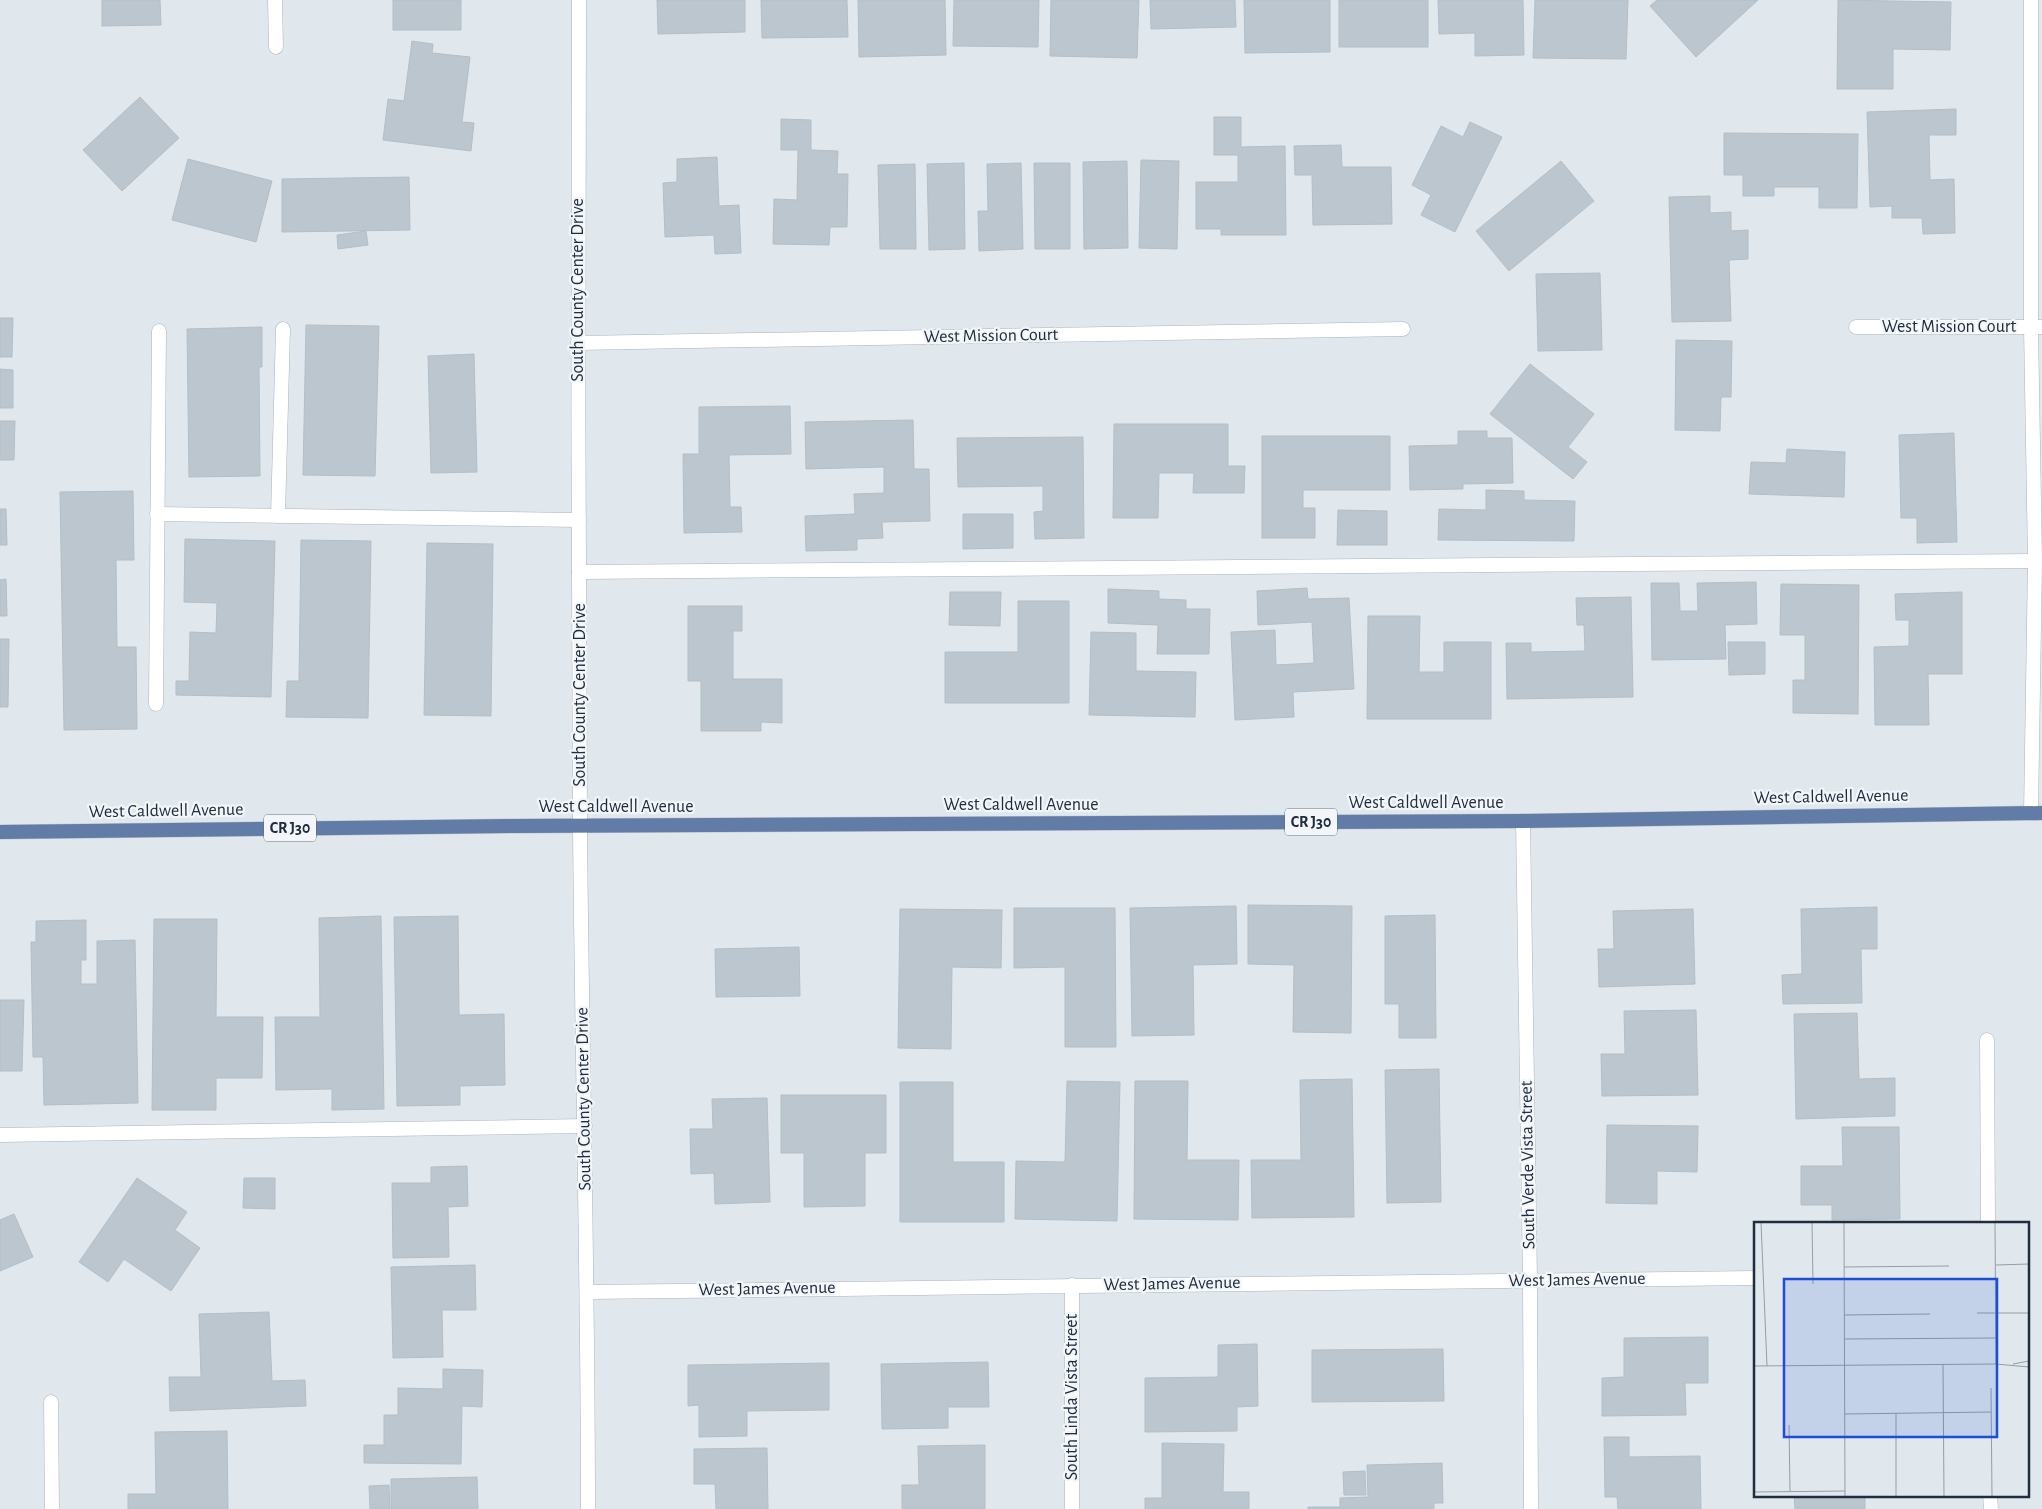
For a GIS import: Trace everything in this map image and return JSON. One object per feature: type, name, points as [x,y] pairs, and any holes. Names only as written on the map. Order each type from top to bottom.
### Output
[{"type":"main road","name":"West Caldwell Avenue","points":[[0,832],[580,826],[1523,821],[2037,813]]},
{"type":"street","points":[[275,0],[276,47]]},
{"type":"street","name":"South County Center Drive","points":[[579,0],[578,520],[580,826],[588,1292],[588,1509]]},
{"type":"street","points":[[2031,0],[2036,327],[2037,813]]},
{"type":"street","name":"West Mission Court","points":[[1856,327],[2036,327]]},
{"type":"street","points":[[278,516],[283,329]]},
{"type":"street","name":"West Mission Court","points":[[578,343],[1404,329]]},
{"type":"street","points":[[156,704],[159,331]]},
{"type":"street","points":[[157,514],[578,520]]},
{"type":"street","points":[[579,572],[2035,561]]},
{"type":"street","name":"South Verde Vista Street","points":[[1523,821],[1530,1280],[1531,1509]]},
{"type":"street","points":[[1987,1040],[1988,1222]]},
{"type":"street","points":[[0,1135],[585,1126]]},
{"type":"street","name":"West James Avenue","points":[[588,1292],[1754,1278]]},
{"type":"street","name":"South Linda Vista Street","points":[[1072,1285],[1072,1509]]},
{"type":"street","points":[[51,1402],[52,1509]]},
{"type":"street","points":[[1990,1496],[1990,1509]]},
{"type":"building","points":[[102,0],[160,0],[161,25],[102,26]]},
{"type":"building","points":[[393,0],[461,0],[461,30],[393,30]]},
{"type":"building","points":[[657,0],[745,0],[745,32],[658,34]]},
{"type":"building","points":[[761,0],[847,0],[848,37],[762,38]]},
{"type":"building","points":[[858,0],[945,0],[946,55],[859,57]]},
{"type":"building","points":[[954,0],[1039,0],[1038,47],[953,46]]},
{"type":"building","points":[[1051,0],[1139,0],[1137,58],[1050,56]]},
{"type":"building","points":[[1150,0],[1235,0],[1236,27],[1151,29]]},
{"type":"building","points":[[1244,0],[1330,0],[1330,52],[1245,53]]},
{"type":"building","points":[[1339,0],[1428,0],[1428,47],[1339,47]]},
{"type":"building","points":[[1438,0],[1523,0],[1524,55],[1475,56],[1475,33],[1439,34]]},
{"type":"building","points":[[1535,0],[1628,0],[1626,59],[1533,58]]},
{"type":"building","points":[[1657,0],[1758,0],[1696,57],[1650,6]]},
{"type":"building","points":[[1838,0],[1951,2],[1950,50],[1893,49],[1893,89],[1837,89]]},
{"type":"building","points":[[412,41],[433,44],[432,53],[470,57],[462,122],[474,123],[471,151],[383,140],[388,99],[404,101]]},
{"type":"building","points":[[140,97],[179,138],[122,191],[83,150]]},
{"type":"building","points":[[1956,109],[1956,135],[1929,135],[1930,180],[1954,179],[1955,233],[1923,234],[1922,218],[1892,218],[1892,206],[1870,207],[1867,112]]},
{"type":"building","points":[[1214,117],[1241,117],[1241,147],[1285,146],[1286,235],[1221,235],[1221,229],[1196,229],[1196,182],[1238,182],[1238,155],[1214,155]]},
{"type":"building","points":[[781,119],[811,120],[811,150],[838,151],[837,174],[848,174],[847,227],[830,227],[829,245],[773,244],[774,199],[797,200],[798,150],[781,150]]},
{"type":"building","points":[[1470,122],[1502,137],[1455,232],[1421,215],[1431,195],[1412,185],[1441,126],[1463,137]]},
{"type":"building","points":[[1724,133],[1858,134],[1857,208],[1819,208],[1819,187],[1774,187],[1774,196],[1743,196],[1743,175],[1724,175]]},
{"type":"building","points":[[1341,145],[1342,167],[1391,167],[1392,224],[1313,225],[1312,175],[1295,175],[1294,146]]},
{"type":"building","points":[[717,157],[719,206],[739,205],[741,253],[715,254],[714,235],[665,237],[663,183],[677,182],[677,159]]},
{"type":"building","points":[[188,159],[272,181],[256,242],[172,220]]},
{"type":"building","points":[[1141,160],[1179,161],[1177,249],[1139,248]]},
{"type":"building","points":[[1127,161],[1128,248],[1084,249],[1083,162]]},
{"type":"building","points":[[1561,161],[1594,201],[1509,271],[1476,231]]},
{"type":"building","points":[[964,163],[965,249],[929,250],[927,164]]},
{"type":"building","points":[[1021,163],[1023,249],[979,251],[978,211],[988,211],[987,164]]},
{"type":"building","points":[[1034,163],[1070,163],[1070,249],[1035,249]]},
{"type":"building","points":[[915,164],[916,249],[880,249],[878,165]]},
{"type":"building","points":[[409,177],[410,230],[282,232],[282,179]]},
{"type":"building","points":[[1710,196],[1710,213],[1731,212],[1731,231],[1748,230],[1748,259],[1729,260],[1731,321],[1672,322],[1669,197]]},
{"type":"building","points":[[366,231],[368,245],[338,249],[337,235]]},
{"type":"building","points":[[1600,273],[1602,350],[1538,351],[1536,274]]},
{"type":"building","points":[[0,318],[13,318],[12,357],[0,357]]},
{"type":"building","points":[[306,325],[379,326],[375,476],[303,475]]},
{"type":"building","points":[[262,327],[262,367],[259,367],[260,476],[189,477],[187,329]]},
{"type":"building","points":[[1676,340],[1732,341],[1731,397],[1721,397],[1720,431],[1675,430]]},
{"type":"building","points":[[474,354],[477,472],[431,473],[428,356]]},
{"type":"building","points":[[1530,364],[1594,414],[1568,447],[1587,462],[1573,479],[1490,414]]},
{"type":"building","points":[[0,369],[13,370],[13,408],[0,408]]},
{"type":"building","points":[[790,406],[791,454],[729,455],[730,507],[741,507],[742,532],[684,533],[683,454],[699,454],[699,407]]},
{"type":"building","points":[[913,420],[914,469],[929,469],[930,521],[882,522],[883,538],[857,539],[857,550],[806,551],[805,516],[855,514],[854,494],[884,493],[884,467],[806,469],[805,422]]},
{"type":"building","points":[[0,421],[15,421],[14,460],[0,460]]},
{"type":"building","points":[[1114,424],[1228,424],[1228,466],[1245,466],[1244,493],[1193,493],[1194,473],[1159,473],[1158,518],[1113,518]]},
{"type":"building","points":[[1458,431],[1487,431],[1487,438],[1512,438],[1513,483],[1463,484],[1463,489],[1410,490],[1409,446],[1458,445]]},
{"type":"building","points":[[1954,433],[1957,542],[1917,543],[1917,518],[1901,518],[1899,435]]},
{"type":"building","points":[[1262,436],[1390,436],[1390,490],[1303,490],[1303,508],[1315,508],[1315,538],[1262,538]]},
{"type":"building","points":[[1083,437],[1084,538],[1035,539],[1034,512],[1043,511],[1043,486],[958,487],[957,438]]},
{"type":"building","points":[[1787,449],[1845,452],[1844,497],[1749,494],[1751,462],[1786,463]]},
{"type":"building","points":[[1486,490],[1524,491],[1524,500],[1575,501],[1574,541],[1438,540],[1439,509],[1486,510]]},
{"type":"building","points":[[133,491],[134,560],[116,560],[117,647],[136,647],[137,729],[64,730],[60,492]]},
{"type":"building","points":[[0,509],[6,509],[7,545],[0,545]]},
{"type":"building","points":[[1338,510],[1387,511],[1387,545],[1337,545]]},
{"type":"building","points":[[963,514],[1013,514],[1013,548],[963,549]]},
{"type":"building","points":[[185,539],[275,541],[271,697],[176,695],[176,681],[189,681],[190,632],[216,633],[217,603],[184,602]]},
{"type":"building","points":[[301,540],[371,541],[368,718],[286,717],[287,681],[299,681]]},
{"type":"building","points":[[427,543],[493,544],[491,716],[424,715]]},
{"type":"building","points":[[6,579],[7,616],[0,616],[0,580]]},
{"type":"building","points":[[1756,582],[1757,624],[1725,625],[1726,659],[1652,660],[1651,583],[1679,583],[1680,611],[1698,611],[1697,583]]},
{"type":"building","points":[[1781,584],[1859,585],[1858,714],[1793,713],[1793,680],[1805,680],[1805,635],[1780,635]]},
{"type":"building","points":[[1307,588],[1308,599],[1349,598],[1354,689],[1293,692],[1294,717],[1235,720],[1231,632],[1275,630],[1276,665],[1314,663],[1312,622],[1258,625],[1257,591]]},
{"type":"building","points":[[1108,589],[1159,591],[1159,599],[1186,600],[1186,609],[1210,609],[1209,654],[1157,654],[1158,625],[1108,623]]},
{"type":"building","points":[[950,592],[1001,592],[1000,626],[949,625]]},
{"type":"building","points":[[1962,592],[1962,674],[1928,674],[1929,725],[1875,725],[1874,647],[1909,646],[1909,620],[1896,620],[1895,594]]},
{"type":"building","points":[[1631,597],[1633,697],[1507,699],[1506,643],[1531,643],[1531,652],[1585,651],[1584,625],[1577,625],[1576,598]]},
{"type":"building","points":[[1018,601],[1069,601],[1069,703],[945,703],[945,652],[1018,652]]},
{"type":"building","points":[[688,606],[742,606],[742,631],[733,631],[733,679],[782,679],[782,723],[761,722],[761,731],[701,731],[701,681],[688,681]]},
{"type":"building","points":[[1368,616],[1420,616],[1419,672],[1444,672],[1444,642],[1491,642],[1491,719],[1367,719]]},
{"type":"building","points":[[1091,632],[1136,633],[1136,671],[1196,672],[1195,717],[1089,715]]},
{"type":"building","points":[[0,639],[9,639],[8,707],[0,707]]},
{"type":"building","points":[[1728,642],[1765,642],[1765,674],[1729,675]]},
{"type":"building","points":[[1248,905],[1352,906],[1351,1033],[1293,1032],[1294,965],[1248,964]]},
{"type":"building","points":[[1236,906],[1237,964],[1193,965],[1194,1035],[1132,1036],[1130,908]]},
{"type":"building","points":[[1877,907],[1877,949],[1861,949],[1862,1003],[1783,1004],[1782,975],[1802,974],[1801,909]]},
{"type":"building","points":[[1014,908],[1115,908],[1116,1047],[1065,1047],[1065,967],[1014,968]]},
{"type":"building","points":[[900,909],[1002,910],[1001,968],[952,967],[951,1049],[898,1048]]},
{"type":"building","points":[[1693,909],[1695,984],[1599,987],[1598,949],[1614,949],[1613,911]]},
{"type":"building","points":[[1435,915],[1436,1038],[1399,1038],[1399,1004],[1385,1004],[1385,916]]},
{"type":"building","points":[[381,916],[384,1109],[332,1110],[332,1089],[276,1090],[275,1017],[320,1017],[319,918]]},
{"type":"building","points":[[458,916],[459,1015],[504,1014],[505,1085],[460,1086],[460,1105],[397,1106],[394,917]]},
{"type":"building","points":[[154,919],[217,919],[216,1017],[263,1017],[262,1078],[216,1078],[216,1110],[152,1110]]},
{"type":"building","points":[[86,920],[86,960],[81,960],[81,984],[97,984],[97,941],[135,940],[138,1103],[44,1105],[43,1057],[33,1057],[31,942],[36,942],[36,921]]},
{"type":"building","points":[[799,947],[800,996],[716,997],[715,949]]},
{"type":"building","points":[[0,1000],[24,1000],[22,1071],[0,1071]]},
{"type":"building","points":[[1696,1010],[1698,1095],[1602,1096],[1601,1054],[1625,1054],[1624,1011]]},
{"type":"building","points":[[1857,1013],[1859,1079],[1895,1078],[1895,1116],[1796,1119],[1794,1014]]},
{"type":"building","points":[[1439,1069],[1441,1202],[1387,1203],[1385,1070]]},
{"type":"building","points":[[1352,1079],[1354,1217],[1252,1218],[1251,1160],[1301,1160],[1300,1080]]},
{"type":"building","points":[[1067,1081],[1120,1082],[1117,1221],[1015,1219],[1016,1161],[1065,1162]]},
{"type":"building","points":[[1135,1081],[1188,1081],[1187,1160],[1239,1160],[1238,1220],[1134,1219]]},
{"type":"building","points":[[900,1082],[953,1082],[953,1162],[1004,1162],[1004,1222],[900,1222]]},
{"type":"building","points":[[781,1095],[886,1095],[886,1153],[865,1153],[865,1206],[804,1207],[804,1153],[781,1153]]},
{"type":"building","points":[[767,1098],[770,1202],[715,1204],[714,1173],[691,1174],[690,1129],[713,1129],[712,1099]]},
{"type":"building","points":[[1607,1125],[1698,1126],[1697,1172],[1657,1171],[1657,1204],[1606,1203]]},
{"type":"building","points":[[1842,1127],[1899,1127],[1900,1219],[1832,1220],[1832,1205],[1801,1205],[1801,1166],[1843,1166]]},
{"type":"building","points":[[467,1166],[468,1206],[448,1207],[449,1257],[393,1258],[392,1183],[431,1183],[431,1167]]},
{"type":"building","points":[[137,1178],[187,1212],[175,1230],[200,1248],[171,1291],[124,1259],[108,1282],[79,1262]]},
{"type":"building","points":[[244,1178],[275,1178],[275,1209],[243,1208]]},
{"type":"building","points":[[14,1214],[33,1257],[0,1271],[0,1220]]},
{"type":"building","points":[[475,1265],[476,1310],[442,1310],[443,1357],[393,1358],[391,1267]]},
{"type":"building","points":[[269,1312],[272,1381],[305,1380],[306,1406],[170,1411],[169,1377],[201,1377],[199,1314]]},
{"type":"building","points":[[1708,1337],[1708,1383],[1685,1383],[1686,1415],[1602,1416],[1602,1378],[1624,1377],[1624,1338]]},
{"type":"building","points":[[1257,1344],[1258,1406],[1237,1407],[1237,1431],[1145,1432],[1145,1378],[1218,1377],[1218,1345]]},
{"type":"building","points":[[1443,1349],[1444,1401],[1312,1402],[1312,1350]]},
{"type":"building","points":[[988,1362],[989,1407],[948,1407],[948,1428],[882,1429],[881,1364]]},
{"type":"building","points":[[829,1363],[829,1410],[747,1411],[747,1436],[699,1437],[699,1405],[688,1406],[688,1365]]},
{"type":"building","points":[[443,1369],[483,1370],[482,1407],[462,1406],[461,1464],[364,1463],[364,1445],[384,1445],[384,1415],[398,1415],[398,1388],[443,1389]]},
{"type":"building","points":[[227,1431],[228,1509],[128,1509],[128,1494],[156,1494],[155,1432]]},
{"type":"building","points":[[1604,1437],[1629,1437],[1629,1457],[1700,1456],[1701,1509],[1618,1509],[1617,1497],[1605,1497]]},
{"type":"building","points":[[1162,1443],[1224,1444],[1223,1492],[1249,1492],[1249,1509],[1145,1509],[1145,1498],[1162,1498]]},
{"type":"building","points":[[985,1445],[985,1509],[902,1509],[902,1485],[919,1485],[918,1446]]},
{"type":"building","points":[[767,1448],[768,1509],[716,1509],[715,1484],[694,1484],[694,1449]]},
{"type":"building","points":[[1442,1463],[1443,1503],[1434,1503],[1434,1509],[1308,1509],[1308,1507],[1340,1507],[1340,1498],[1368,1497],[1367,1465]]},
{"type":"building","points":[[1365,1471],[1366,1495],[1344,1495],[1343,1472]]},
{"type":"building","points":[[477,1477],[478,1509],[391,1509],[391,1479]]},
{"type":"building","points":[[389,1485],[390,1509],[370,1509],[369,1486]]},
{"type":"building","points":[[1794,1496],[1865,1496],[1865,1509],[1795,1509]]}]
